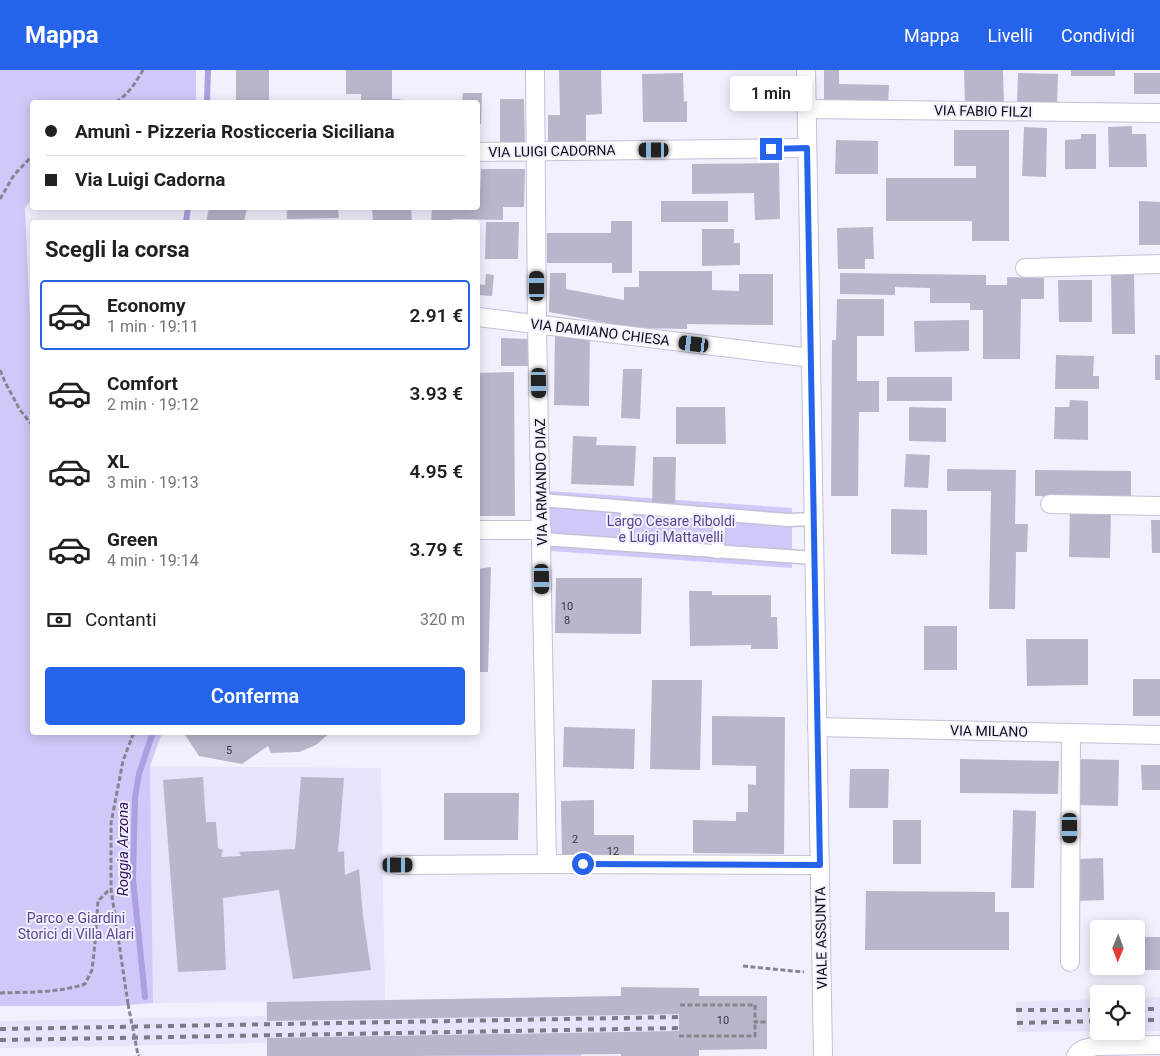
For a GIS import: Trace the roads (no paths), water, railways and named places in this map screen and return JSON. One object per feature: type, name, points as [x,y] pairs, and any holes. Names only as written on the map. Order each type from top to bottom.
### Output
[{"type":"street","name":"VIA ARMANDO DIAZ","points":[[535,70],[537,324],[547,864]]},
{"type":"street","name":"VIALE ASSUNTA","points":[[806,70],[823,1056]]},
{"type":"street","name":"VIA FABIO FILZI","points":[[806,109],[1160,113]]},
{"type":"street","name":"VIA LUIGI CADORNA","points":[[480,152],[807,148]]},
{"type":"street","points":[[1025,268],[1160,264]]},
{"type":"street","name":"VIA DAMIANO CHIESA","points":[[480,317],[811,358]]},
{"type":"street","points":[[541,500],[788,520],[814,519]]},
{"type":"street","points":[[1050,504],[1160,506]]},
{"type":"street","points":[[626,545],[627,508]]},
{"type":"street","points":[[717,552],[720,515]]},
{"type":"street","points":[[480,530],[542,534],[626,545],[814,558]]},
{"type":"street","name":"VIA MILANO","points":[[817,727],[1160,735]]},
{"type":"street","points":[[1070,733],[1070,962]]},
{"type":"street","points":[[398,865],[820,865]]},
{"type":"street","points":[[1076,1056],[1084,1049],[1096,1046],[1160,1045]]},
{"type":"waterway","name":"Roggia Arzona","points":[[207,100],[208,70]]},
{"type":"waterway","name":"Roggia Arzona","points":[[186,220],[188,210]]},
{"type":"waterway","name":"Roggia Arzona","points":[[145,997],[133,879],[135,797],[139,774],[152,735]]},
{"type":"railway","points":[[1145,1009],[1160,1009]]},
{"type":"railway","points":[[1016,1010],[1090,1010]]},
{"type":"railway","points":[[0,1029],[679,1017]]},
{"type":"railway","points":[[1145,1020],[1160,1020]]},
{"type":"railway","points":[[1017,1023],[1090,1021]]},
{"type":"railway","points":[[0,1040],[679,1028]]},
{"type":"park label","name":"Largo Cesare Riboldi e Luigi Mattavelli","points":[[671,530]]},
{"type":"park label","name":"Parco e Giardini Storici di Villa Alari","points":[[76,926]]}]
